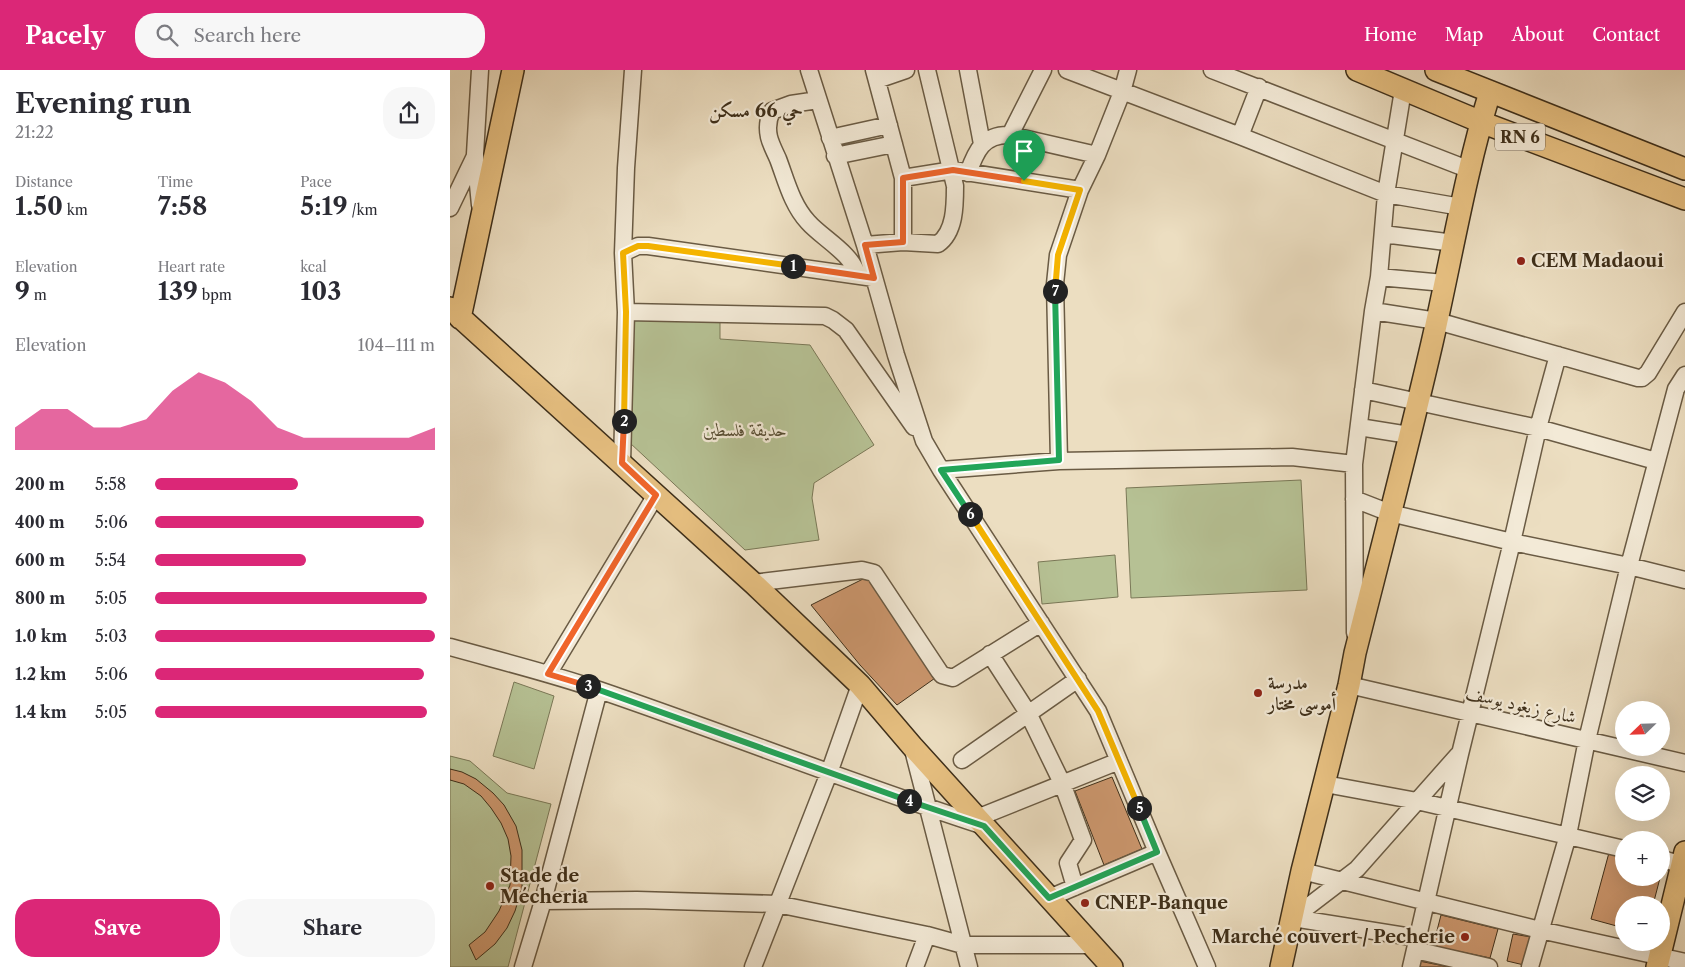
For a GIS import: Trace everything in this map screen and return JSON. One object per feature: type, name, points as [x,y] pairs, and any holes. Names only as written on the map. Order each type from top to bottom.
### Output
[{"type":"main road","points":[[513,70],[481,219],[453,317],[622,463],[753,583],[860,685],[1101,958]]},
{"type":"main road","name":"RN 6","points":[[1357,70],[1481,122],[1685,199]]},
{"type":"main road","name":"RN 6","points":[[1436,70],[1685,169]]},
{"type":"main road","points":[[1281,967],[1302,871],[1418,402],[1461,206],[1490,92]]},
{"type":"main road","points":[[1658,962],[1684,860]]},
{"type":"street","points":[[480,70],[475,154],[481,219]]},
{"type":"street","points":[[622,463],[626,312],[623,253],[626,168],[633,70]]},
{"type":"street","points":[[809,70],[865,245],[896,356],[924,441]]},
{"type":"street","points":[[903,242],[903,178],[875,75],[905,70]]},
{"type":"street","points":[[927,70],[961,171]]},
{"type":"street","points":[[968,70],[982,144]]},
{"type":"street","points":[[1010,136],[1043,70]]},
{"type":"street","points":[[1067,70],[1386,194],[1461,206]]},
{"type":"street","points":[[1059,460],[1054,284],[1058,255],[1080,190],[1098,154],[1122,92],[1128,70]]},
{"type":"street","points":[[1212,70],[1470,170]]},
{"type":"street","points":[[1240,136],[1259,87]]},
{"type":"street","points":[[1355,653],[1354,464],[1379,277],[1386,194],[1403,90]]},
{"type":"street","points":[[818,100],[791,104],[772,111],[769,118],[769,137],[798,208],[814,229],[851,261],[857,275]]},
{"type":"street","points":[[830,138],[889,125]]},
{"type":"street","points":[[865,245],[903,242],[938,244],[949,233],[955,203],[956,186],[961,171],[982,144],[999,135],[1098,154]]},
{"type":"street","points":[[835,156],[894,144]]},
{"type":"street","points":[[450,208],[475,154]]},
{"type":"street","points":[[903,178],[961,171],[1080,190]]},
{"type":"street","points":[[1383,234],[1454,243]]},
{"type":"street","points":[[623,253],[638,246],[648,246],[874,278]]},
{"type":"street","points":[[1379,277],[1444,283]]},
{"type":"street","points":[[1373,311],[1437,321],[1638,378],[1642,378],[1648,373],[1685,312]]},
{"type":"street","points":[[626,312],[825,316],[834,320],[846,330],[924,441],[1098,711],[1207,967]]},
{"type":"street","points":[[1411,967],[1538,428],[1558,355]]},
{"type":"street","points":[[1530,967],[1568,835],[1587,740],[1656,461],[1676,389],[1685,375]]},
{"type":"street","points":[[1363,390],[1538,428],[1656,461]]},
{"type":"street","points":[[1359,427],[1409,435]]},
{"type":"street","points":[[941,470],[1059,460],[1292,457],[1354,464]]},
{"type":"street","points":[[548,674],[656,495]]},
{"type":"street","points":[[1354,499],[1390,513],[1685,580]]},
{"type":"street","points":[[753,583],[862,570],[874,573],[942,675],[953,678],[1041,623]]},
{"type":"street","points":[[450,648],[548,674],[598,690],[829,773],[928,807],[980,822],[1062,783],[1119,760]]},
{"type":"street","points":[[990,654],[1028,713],[1062,783],[1083,840],[1068,863],[1075,887]]},
{"type":"street","points":[[962,760],[1078,679]]},
{"type":"street","points":[[753,967],[829,773],[860,685]]},
{"type":"street","name":"شارع زيغود يوسف","points":[[1349,685],[1685,763]]},
{"type":"street","points":[[523,967],[543,901],[598,690]]},
{"type":"street","points":[[912,746],[969,967]]},
{"type":"street","points":[[1293,918],[1357,869],[1460,754]]},
{"type":"street","points":[[1325,784],[1417,801],[1615,847]]},
{"type":"street","points":[[1049,898],[1157,852]]},
{"type":"street","points":[[1670,859],[1684,860]]},
{"type":"street","points":[[1302,871],[1540,930],[1658,962],[1685,962]]},
{"type":"street","points":[[543,901],[637,900],[777,904],[927,935],[963,946],[1101,958]]},
{"type":"street","points":[[1293,918],[1417,944],[1489,967]]},
{"type":"street","points":[[915,967],[927,935]]},
{"type":"green space","name":"حديقة فلسطين","points":[[631,318],[720,322],[720,339],[810,345],[874,445],[814,483],[812,498],[819,540],[745,550],[630,443]]},
{"type":"green space","points":[[1301,480],[1307,590],[1131,598],[1126,488]]},
{"type":"green space","points":[[1115,555],[1118,597],[1042,604],[1038,562]]},
{"type":"green space","points":[[514,682],[554,696],[534,769],[493,756]]},
{"type":"green space","name":"Stade de Mécheria","points":[[450,756],[470,761],[507,793],[551,804],[508,967],[450,967]]},
{"type":"building","points":[[867,577],[938,676],[897,705],[860,665],[811,605]]},
{"type":"building","points":[[450,769],[462,772],[476,779],[504,805],[516,826],[522,850],[522,888],[515,911],[507,928],[495,944],[476,960],[469,945],[485,932],[499,911],[510,885],[511,856],[508,839],[501,823],[491,808],[481,796],[464,784],[450,780]]},
{"type":"building","points":[[1112,777],[1142,849],[1104,865],[1075,791]]},
{"type":"building","points":[[1610,849],[1615,850],[1615,886],[1658,886],[1655,896],[1615,896],[1615,926],[1591,919]]},
{"type":"building","name":"Marché couvert / Pecherie","points":[[1441,915],[1498,929],[1490,958],[1433,946]]},
{"type":"building","points":[[1513,934],[1531,937],[1524,965],[1507,961]]},
{"type":"building","points":[[1419,961],[1449,967],[1418,967]]},
{"type":"place","name":"CEM Madaoui","points":[[1521,261]]},
{"type":"place","name":"مدرسة أموسى مختار","points":[[1258,693]]},
{"type":"place","name":"Stade de Mécheria","points":[[490,886]]},
{"type":"place","name":"CNEP-Banque","points":[[1085,903]]},
{"type":"place","name":"Marché couvert / Pecherie","points":[[1465,937]]},
{"type":"district","name":"حي 66 مسكن","points":[[756,110]]},
{"type":"route","points":[[953,170],[1024,181],[1080,190],[1058,255],[1054,284],[1059,460],[941,470],[1098,711],[1157,852],[1049,898],[984,826],[548,674],[656,495],[622,463],[626,312],[623,253],[638,246],[648,246],[874,278],[865,245],[903,242],[903,178],[953,170]]}]
